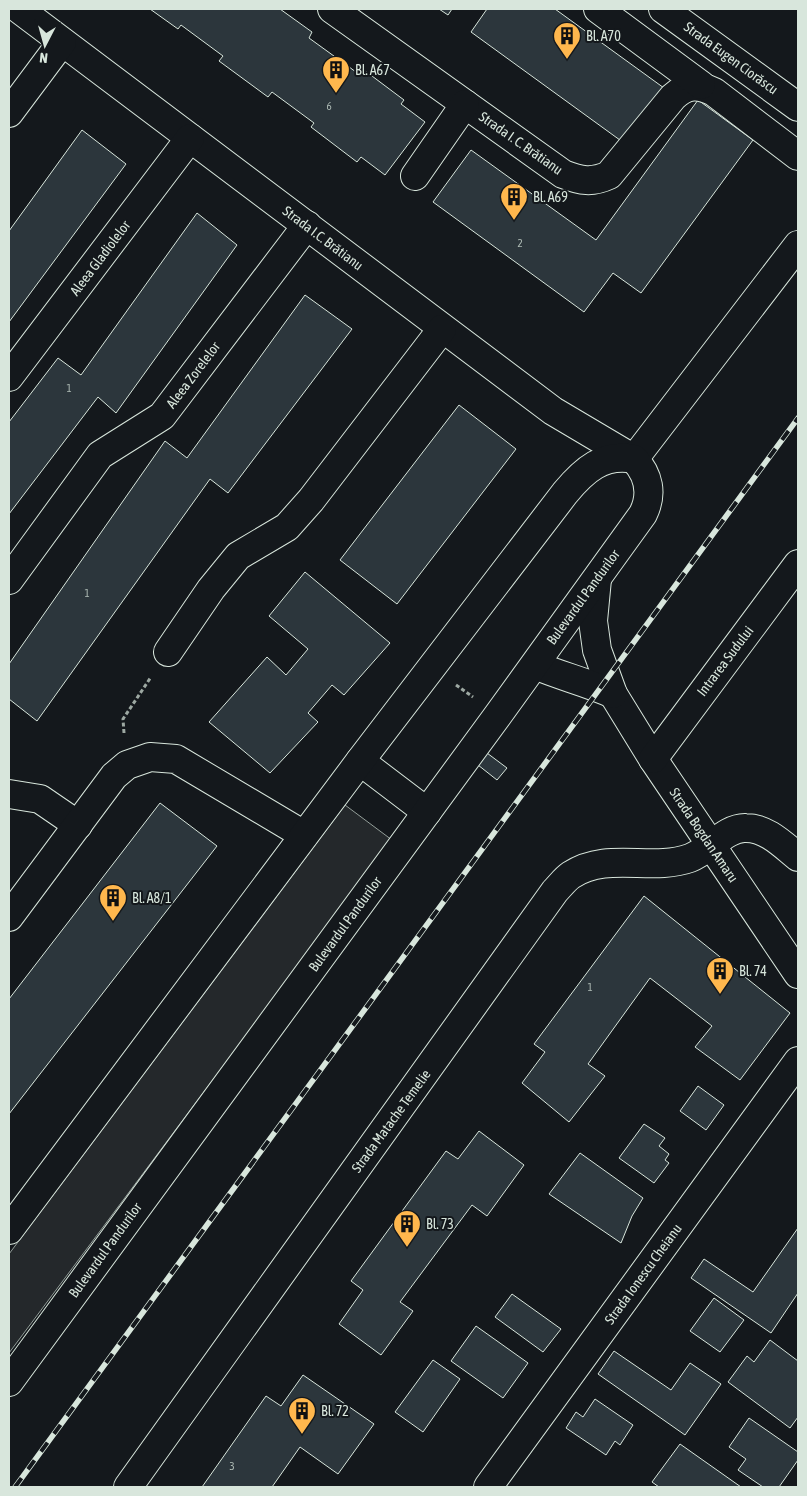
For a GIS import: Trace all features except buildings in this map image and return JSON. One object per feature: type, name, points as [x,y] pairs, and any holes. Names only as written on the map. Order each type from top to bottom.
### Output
[{"type":"street","name":"Strada I.C. Brătianu","points":[[18,9],[553,411],[634,459]]},
{"type":"street","name":"Strada I. C. Brătianu","points":[[332,9],[563,174],[582,181],[598,180],[609,174],[673,97],[684,87],[701,85]]},
{"type":"street","points":[[598,9],[701,85],[714,92],[798,156]]},
{"type":"street","name":"Strada Eugen Ciorăscu","points":[[664,9],[798,108]]},
{"type":"street","points":[[9,113],[62,42]]},
{"type":"street","points":[[415,176],[465,104]]},
{"type":"street","name":"Aleea Gladiolelor","points":[[9,377],[190,138]]},
{"type":"street","name":"Aleea Zorelelor","points":[[9,580],[100,455],[162,416],[307,225]]},
{"type":"street","points":[[9,1230],[304,835],[578,477],[592,465],[606,460],[620,456],[634,459],[798,245]]},
{"type":"street","points":[[168,652],[211,589],[238,556],[287,527],[311,500],[442,329]]},
{"type":"street","name":"Bulevardul Pandurilor","points":[[9,1382],[535,665],[648,504],[647,478],[634,459]]},
{"type":"street","name":"Intrarea Sudului","points":[[652,759],[798,564]]},
{"type":"street","name":"Strada Bogdan Amaru","points":[[597,578],[593,621],[597,650],[612,694],[652,759],[798,974]]},
{"type":"street","points":[[535,665],[560,676],[587,682],[612,694]]},
{"type":"street","points":[[9,917],[114,776],[127,765],[150,757],[176,759],[304,835]]},
{"type":"street","points":[[360,761],[427,812]]},
{"type":"street","points":[[9,794],[40,799],[78,825]]},
{"type":"street","name":"Strada Matache Temelie","points":[[128,1487],[555,891],[571,875],[591,865],[616,862],[658,864],[678,861],[692,857],[734,830],[746,828],[760,830],[772,836],[798,857]]},
{"type":"street","name":"Strada Ionescu Cheianu","points":[[488,1487],[798,1061]]},
{"type":"path","points":[[127,765],[123,719],[168,652]]},
{"type":"path","points":[[432,668],[498,715]]},
{"type":"shaded area","points":[[345,805],[392,840],[9,1353],[9,1254]]},
{"type":"railway","points":[[15,1487],[798,418]]},
{"type":"place","name":"Bl. A70","points":[[567,60]]},
{"type":"place","name":"Bl. A67","points":[[336,94]]},
{"type":"place","name":"Bl. A69","points":[[514,221]]},
{"type":"place","name":"Bl. A8/1","points":[[113,922]]},
{"type":"place","name":"Bl. 74","points":[[720,995]]},
{"type":"place","name":"Bl. 73","points":[[407,1248]]},
{"type":"place","name":"Bl. 72","points":[[302,1435]]}]
